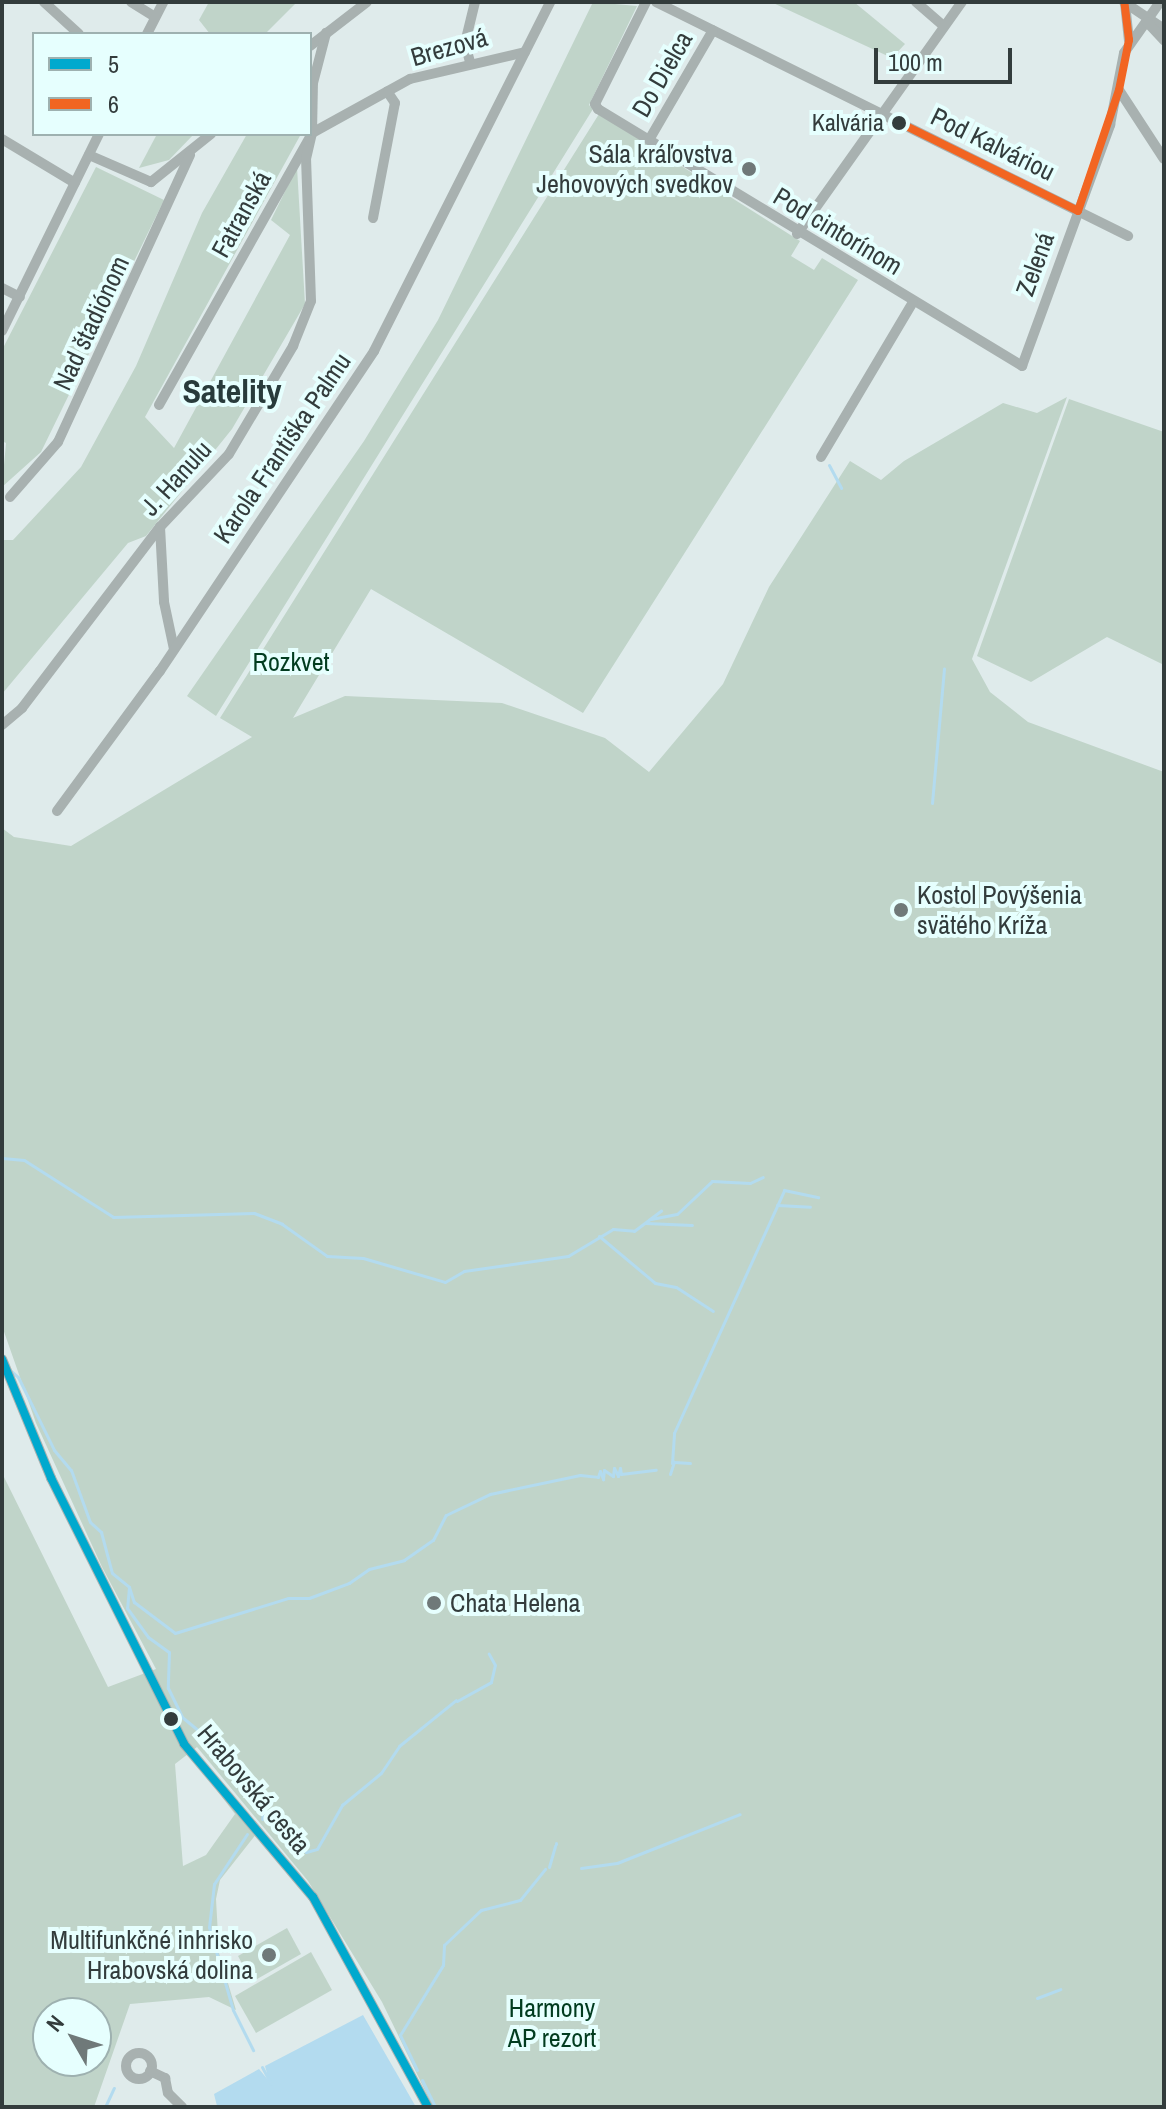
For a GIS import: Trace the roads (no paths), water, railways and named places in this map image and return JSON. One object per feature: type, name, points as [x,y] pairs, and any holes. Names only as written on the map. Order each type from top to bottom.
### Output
[{"type":"street","points":[[44,2],[77,32]]},
{"type":"street","points":[[131,2],[155,17]]},
{"type":"street","points":[[148,32],[163,2]]},
{"type":"street","points":[[312,44],[367,2]]},
{"type":"street","points":[[470,62],[465,43],[475,2]]},
{"type":"street","name":"Karola Františka Palmu","points":[[57,811],[174,649],[374,351],[550,2]]},
{"type":"street","name":"Pod cintorínom","points":[[646,2],[595,104],[797,234],[1022,366]]},
{"type":"street","name":"Pod Kalváriou","points":[[656,2],[1128,236]]},
{"type":"street","points":[[916,2],[944,26]]},
{"type":"street","points":[[797,234],[962,2]]},
{"type":"street","name":"Zelená","points":[[1129,40],[1160,2]]},
{"type":"street","points":[[1124,3],[1146,20],[1164,40]]},
{"type":"street","name":"Zelená","points":[[1022,366],[1119,90],[1129,40],[1124,3]]},
{"type":"street","points":[[1146,20],[1164,29]]},
{"type":"street","name":"Do Dielca","points":[[649,140],[713,30]]},
{"type":"street","name":"Fatranská","points":[[312,133],[313,83],[326,33]]},
{"type":"street","name":"Brezová","points":[[312,133],[428,72],[525,52]]},
{"type":"street","points":[[1119,90],[1164,159]]},
{"type":"street","name":"Brezová","points":[[373,218],[395,103],[387,91]]},
{"type":"street","points":[[2,331],[98,136]]},
{"type":"street","points":[[89,155],[151,182],[190,155],[209,136]]},
{"type":"street","name":"Fatranská","points":[[159,405],[310,136]]},
{"type":"street","name":"J. Hanulu","points":[[2,725],[22,708],[160,527],[229,454],[304,323],[313,264],[306,159],[311,136]]},
{"type":"street","points":[[2,139],[75,183]]},
{"type":"street","name":"Nad štadiónom","points":[[10,497],[58,442],[190,155]]},
{"type":"street","points":[[2,288],[20,297]]},
{"type":"street","points":[[821,457],[913,302]]},
{"type":"street","points":[[160,527],[164,602],[174,649]]},
{"type":"street","name":"Hrabovská cesta","points":[[2,1359],[73,1525],[184,1744],[313,1897],[428,2107]]},
{"type":"street","points":[[150,2071],[165,2078],[168,2093],[182,2107]]},
{"type":"water","points":[[363,2015],[416,2107],[217,2106],[214,2094],[259,2069],[269,2081],[265,2066]]},
{"type":"waterway","points":[[829,465],[841,488]]},
{"type":"waterway","points":[[932,803],[944,669]]},
{"type":"waterway","points":[[2,1158],[24,1160],[113,1217],[254,1213],[282,1224],[327,1256],[363,1258],[445,1282],[464,1271],[568,1256],[613,1229],[634,1231],[661,1211]]},
{"type":"waterway","points":[[651,1219],[677,1214],[712,1181],[750,1183],[763,1177]]},
{"type":"waterway","points":[[672,1463],[674,1433],[784,1190],[818,1197]]},
{"type":"waterway","points":[[777,1205],[810,1207]]},
{"type":"waterway","points":[[646,1223],[692,1225]]},
{"type":"waterway","points":[[599,1236],[655,1283],[676,1287],[713,1311]]},
{"type":"waterway","points":[[11,1371],[18,1377],[54,1450],[71,1470],[90,1522],[101,1532],[112,1573],[129,1587],[127,1608],[148,1637],[169,1652],[168,1688],[182,1717],[228,1755],[264,1793],[262,1819]]},
{"type":"waterway","points":[[670,1474],[674,1462],[690,1463]]},
{"type":"waterway","points":[[129,1587],[134,1602],[175,1633],[288,1598],[309,1598],[349,1583],[369,1569],[404,1560],[433,1540],[446,1515],[490,1494],[580,1475],[598,1477],[600,1471],[603,1479],[604,1470],[613,1476],[614,1468],[618,1476],[620,1468],[621,1474],[656,1470]]},
{"type":"waterway","points":[[457,1701],[491,1682],[495,1665],[489,1654]]},
{"type":"waterway","points":[[265,1815],[306,1852],[317,1849],[342,1805],[381,1773],[399,1746],[456,1700]]},
{"type":"waterway","points":[[581,1868],[617,1863],[740,1814]]},
{"type":"waterway","points":[[247,1834],[214,1884],[209,1927],[233,2010],[253,2050]]},
{"type":"waterway","points":[[549,1867],[555,1846]]},
{"type":"waterway","points":[[417,2070],[400,2035],[443,1965],[444,1945],[481,1910],[520,1900],[545,1869]]},
{"type":"waterway","points":[[1037,1998],[1060,1989]]},
{"type":"waterway","points":[[262,2067],[271,2084]]},
{"type":"waterway","points":[[422,2080],[435,2107]]},
{"type":"waterway","points":[[105,2107],[114,2088]]},
{"type":"place","name":"Kalvária","points":[[899,123]]},
{"type":"place","name":"Sála kráľovstva Jehovových svedkov","points":[[749,169]]},
{"type":"place","name":"Kostol Povýšenia svätého Kríža","points":[[901,910]]},
{"type":"place","name":"Chata Helena","points":[[434,1603]]},
{"type":"place","name":"Multifunkčné inhrisko Hrabovská dolina","points":[[269,1955]]},
{"type":"district","name":"Satelity","points":[[232,392]]},
{"type":"park label","name":"Rozkvet","points":[[291,662]]},
{"type":"park label","name":"Harmony AP rezort","points":[[552,2023]]}]
